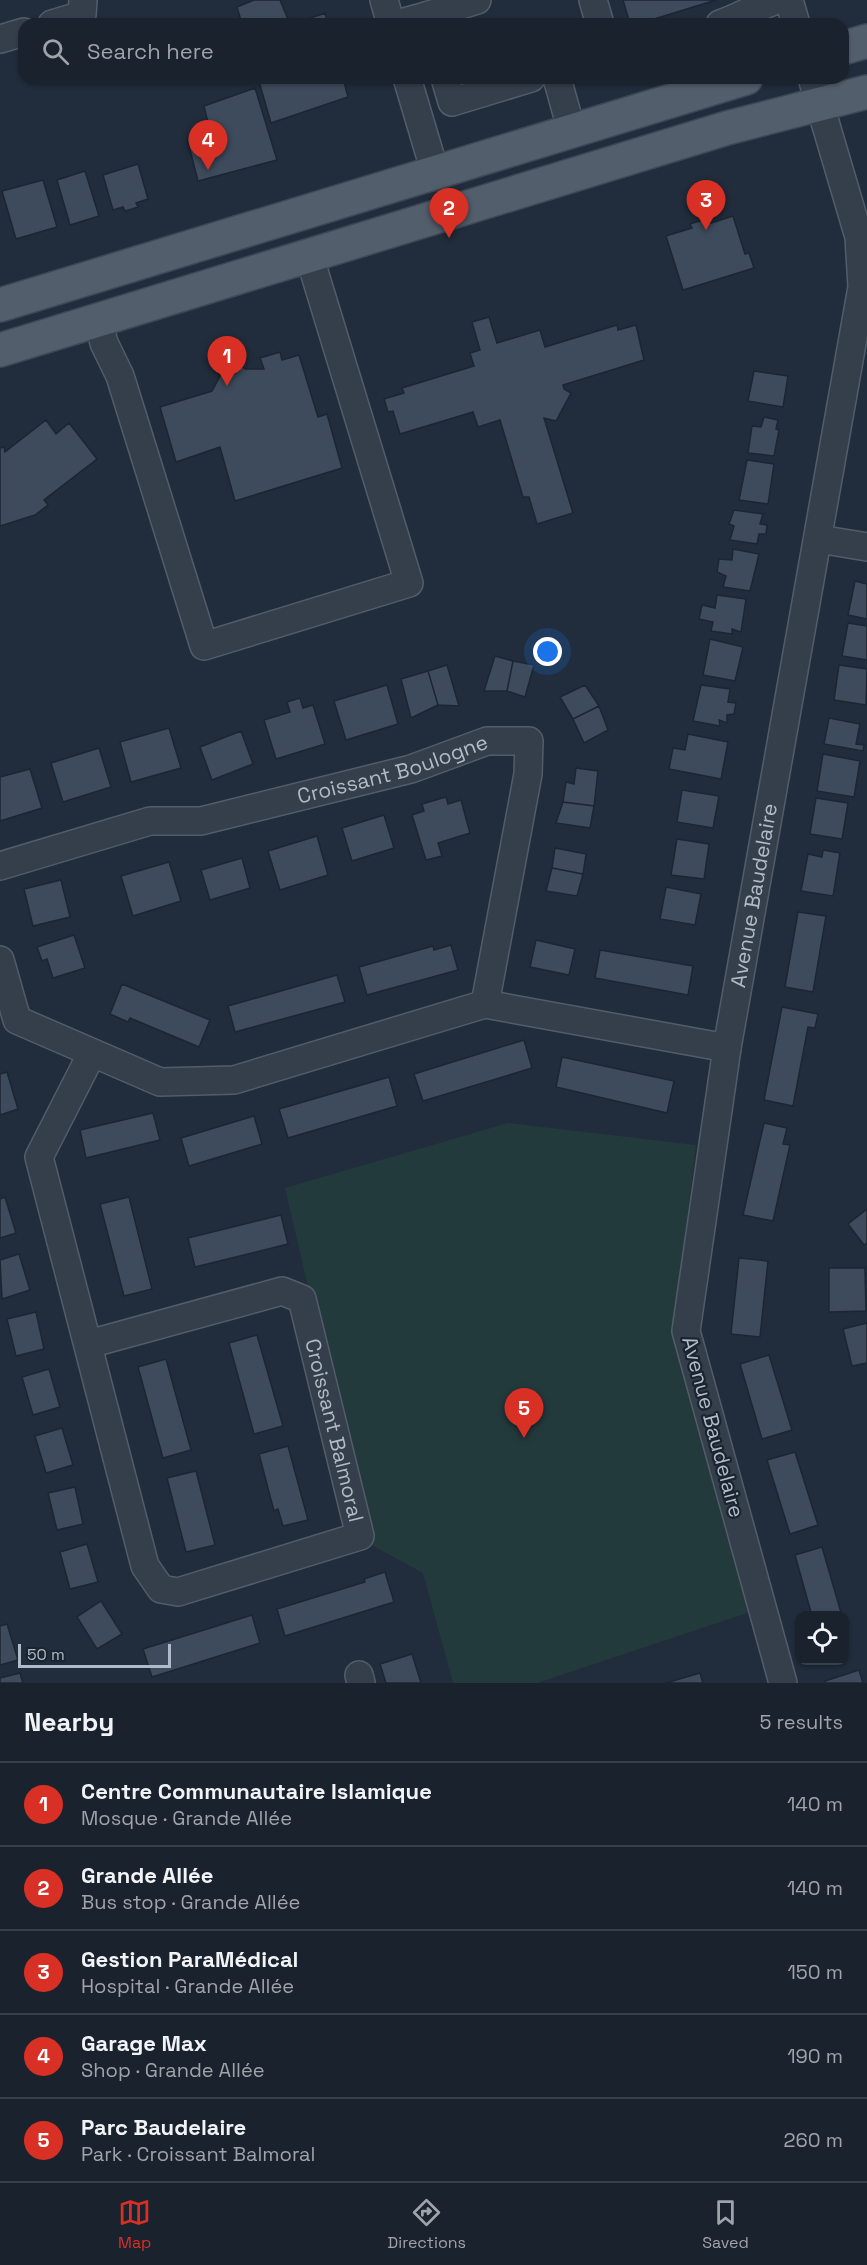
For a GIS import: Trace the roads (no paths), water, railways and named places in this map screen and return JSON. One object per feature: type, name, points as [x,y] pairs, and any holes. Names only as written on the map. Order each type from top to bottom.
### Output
[{"type":"main road","points":[[849,46],[867,41]]},
{"type":"main road","points":[[0,305],[572,132],[680,88],[706,84]]},
{"type":"main road","points":[[0,350],[786,111],[816,92],[867,92]]},
{"type":"street","points":[[72,18],[82,15],[83,0]]},
{"type":"street","points":[[384,0],[389,18]]},
{"type":"street","points":[[433,18],[477,0]]},
{"type":"street","points":[[593,0],[598,18]]},
{"type":"street","points":[[739,18],[753,8],[777,0]]},
{"type":"street","points":[[789,0],[794,18]]},
{"type":"street","points":[[0,39],[18,34]]},
{"type":"street","points":[[409,84],[435,172]]},
{"type":"street","points":[[447,84],[452,102],[511,84]]},
{"type":"street","points":[[559,84],[572,132]]},
{"type":"street","name":"Avenue Baudelaire","points":[[783,1683],[686,1331],[727,1048],[863,305],[859,237],[816,92]]},
{"type":"street","points":[[98,320],[104,343],[120,376],[204,646],[409,584],[309,255]]},
{"type":"street","points":[[819,539],[867,547]]},
{"type":"street","name":"Croissant Boulogne","points":[[0,866],[150,821],[201,821],[411,769],[487,741],[529,741],[528,774],[485,1004]]},
{"type":"street","points":[[0,960],[17,1020],[159,1082],[234,1080],[485,1004],[727,1048]]},
{"type":"street","name":"Croissant Balmoral","points":[[89,1344],[282,1291],[302,1299],[360,1536],[178,1592],[161,1589],[145,1566],[39,1157],[92,1053]]},
{"type":"place","name":"Garage Max","points":[[208,170]]},
{"type":"place","name":"Gestion ParaMédical","points":[[706,230]]},
{"type":"place","name":"Grande Allée","points":[[449,238]]},
{"type":"place","name":"Centre Communautaire Islamique","points":[[227,386]]},
{"type":"place","name":"Parc Baudelaire","points":[[524,1438]]}]
